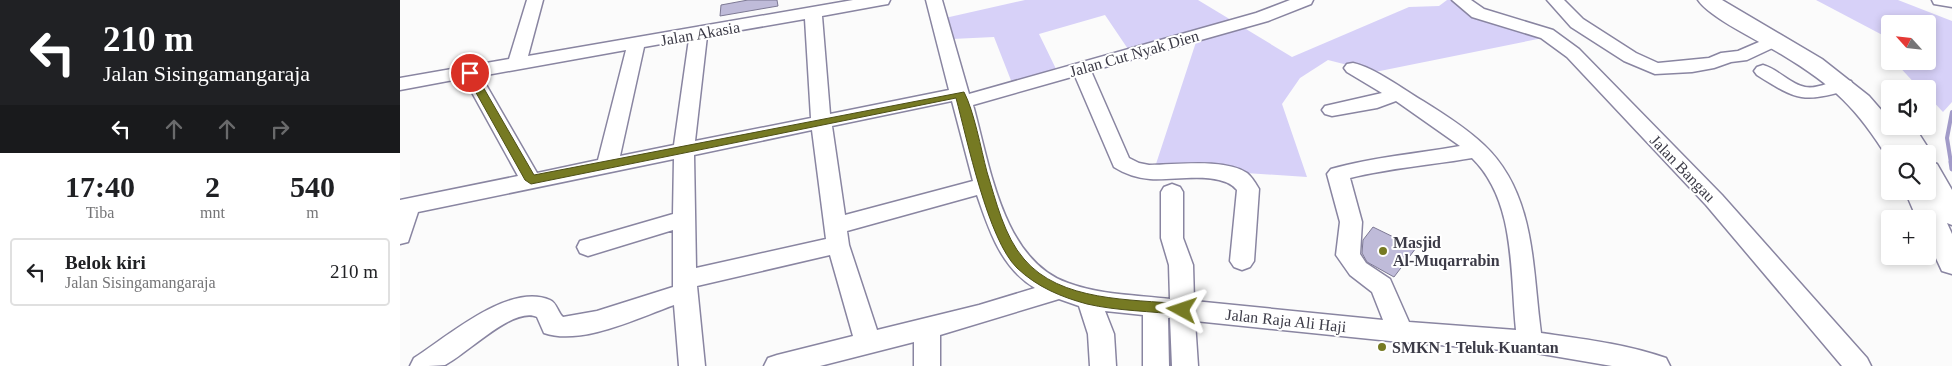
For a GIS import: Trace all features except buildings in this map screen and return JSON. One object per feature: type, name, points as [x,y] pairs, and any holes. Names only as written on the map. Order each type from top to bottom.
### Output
[{"type":"main road","points":[[1708,0],[1773,41],[1824,70],[1844,85],[1867,106],[1886,130],[1894,145]]},
{"type":"main road","points":[[1726,0],[1848,73],[1881,102]]},
{"type":"main road","points":[[1936,185],[1952,215]]},
{"type":"main road","points":[[1922,200],[1952,263]]},
{"type":"street","points":[[517,64],[536,0]]},
{"type":"street","name":"Jalan Akasia","points":[[400,84],[882,0]]},
{"type":"street","name":"Jalan Raja Ali Haji","points":[[934,0],[985,185],[1002,233],[1020,263],[1040,279],[1059,290],[1089,299],[1182,310],[1400,332],[1530,342],[1603,354],[1657,366]]},
{"type":"street","name":"Jalan Cut Nyak Dien","points":[[405,207],[821,122],[961,98],[1081,69],[1262,17],[1304,0]]},
{"type":"street","name":"Jalan Bangau","points":[[1460,0],[1478,13],[1538,30],[1560,42],[1573,53],[1714,200],[1858,366]]},
{"type":"street","points":[[1555,0],[1577,23],[1630,57],[1654,69],[1692,67],[1714,63],[1727,57],[1741,56],[1773,41]]},
{"type":"street","points":[[1940,0],[1952,2]]},
{"type":"street","points":[[813,12],[821,122],[837,235],[868,343]]},
{"type":"street","points":[[692,366],[684,286],[684,149],[700,33]]},
{"type":"street","points":[[608,164],[636,44]]},
{"type":"street","points":[[1353,68],[1416,105],[1477,150],[1497,174],[1509,200],[1515,224],[1530,342]]},
{"type":"street","points":[[1081,69],[1121,162],[1126,167],[1142,172],[1223,174],[1238,178],[1246,183],[1248,189],[1242,261]]},
{"type":"street","points":[[1763,71],[1803,94],[1814,94],[1844,85]]},
{"type":"street","points":[[470,73],[531,180]]},
{"type":"street","points":[[1332,110],[1377,102],[1397,94]]},
{"type":"street","points":[[1400,332],[1382,286],[1358,269],[1348,255],[1351,222],[1338,174],[1374,166],[1416,161],[1477,150]]},
{"type":"street","points":[[422,366],[500,315],[524,306],[541,306],[548,312],[553,326],[561,328],[608,318],[684,286],[985,185]]},
{"type":"street","points":[[1172,192],[1172,238],[1181,265],[1185,366]]},
{"type":"street","points":[[400,236],[405,207]]},
{"type":"street","points":[[588,247],[684,219]]},
{"type":"street","points":[[777,366],[927,328],[1059,290]]},
{"type":"street","points":[[1089,299],[1101,334],[1103,366]]},
{"type":"street","points":[[1155,307],[1156,366]]},
{"type":"street","points":[[927,328],[927,366]]},
{"type":"shaded area","points":[[1025,0],[1198,0],[1292,57],[1409,7],[1439,6],[1447,0],[1455,0],[1473,14],[1485,19],[1548,37],[1375,72],[1328,60],[1300,78],[1282,104],[1307,177],[1155,167],[1196,42],[1190,35],[1130,52],[1105,15],[1039,34],[1057,71],[1012,83],[994,37],[952,39],[945,18]]},
{"type":"shaded area","points":[[1816,0],[1898,0],[1952,21],[1952,102],[1943,112],[1936,105],[1936,80],[1912,80],[1902,70],[1936,70],[1936,15],[1881,15],[1881,34]]},
{"type":"waterway","points":[[1951,163],[1947,138],[1952,112]]},
{"type":"waterway","points":[[1951,162],[1952,169]]},
{"type":"place","name":"Masjid Al-Muqarrabin","points":[[1383,251]]},
{"type":"place","name":"SMKN 1 Teluk Kuantan","points":[[1382,347]]},
{"type":"route","points":[[470,73],[531,180],[960,94],[985,185],[1002,233],[1020,263],[1040,279],[1059,290],[1089,299],[1182,310]]}]
